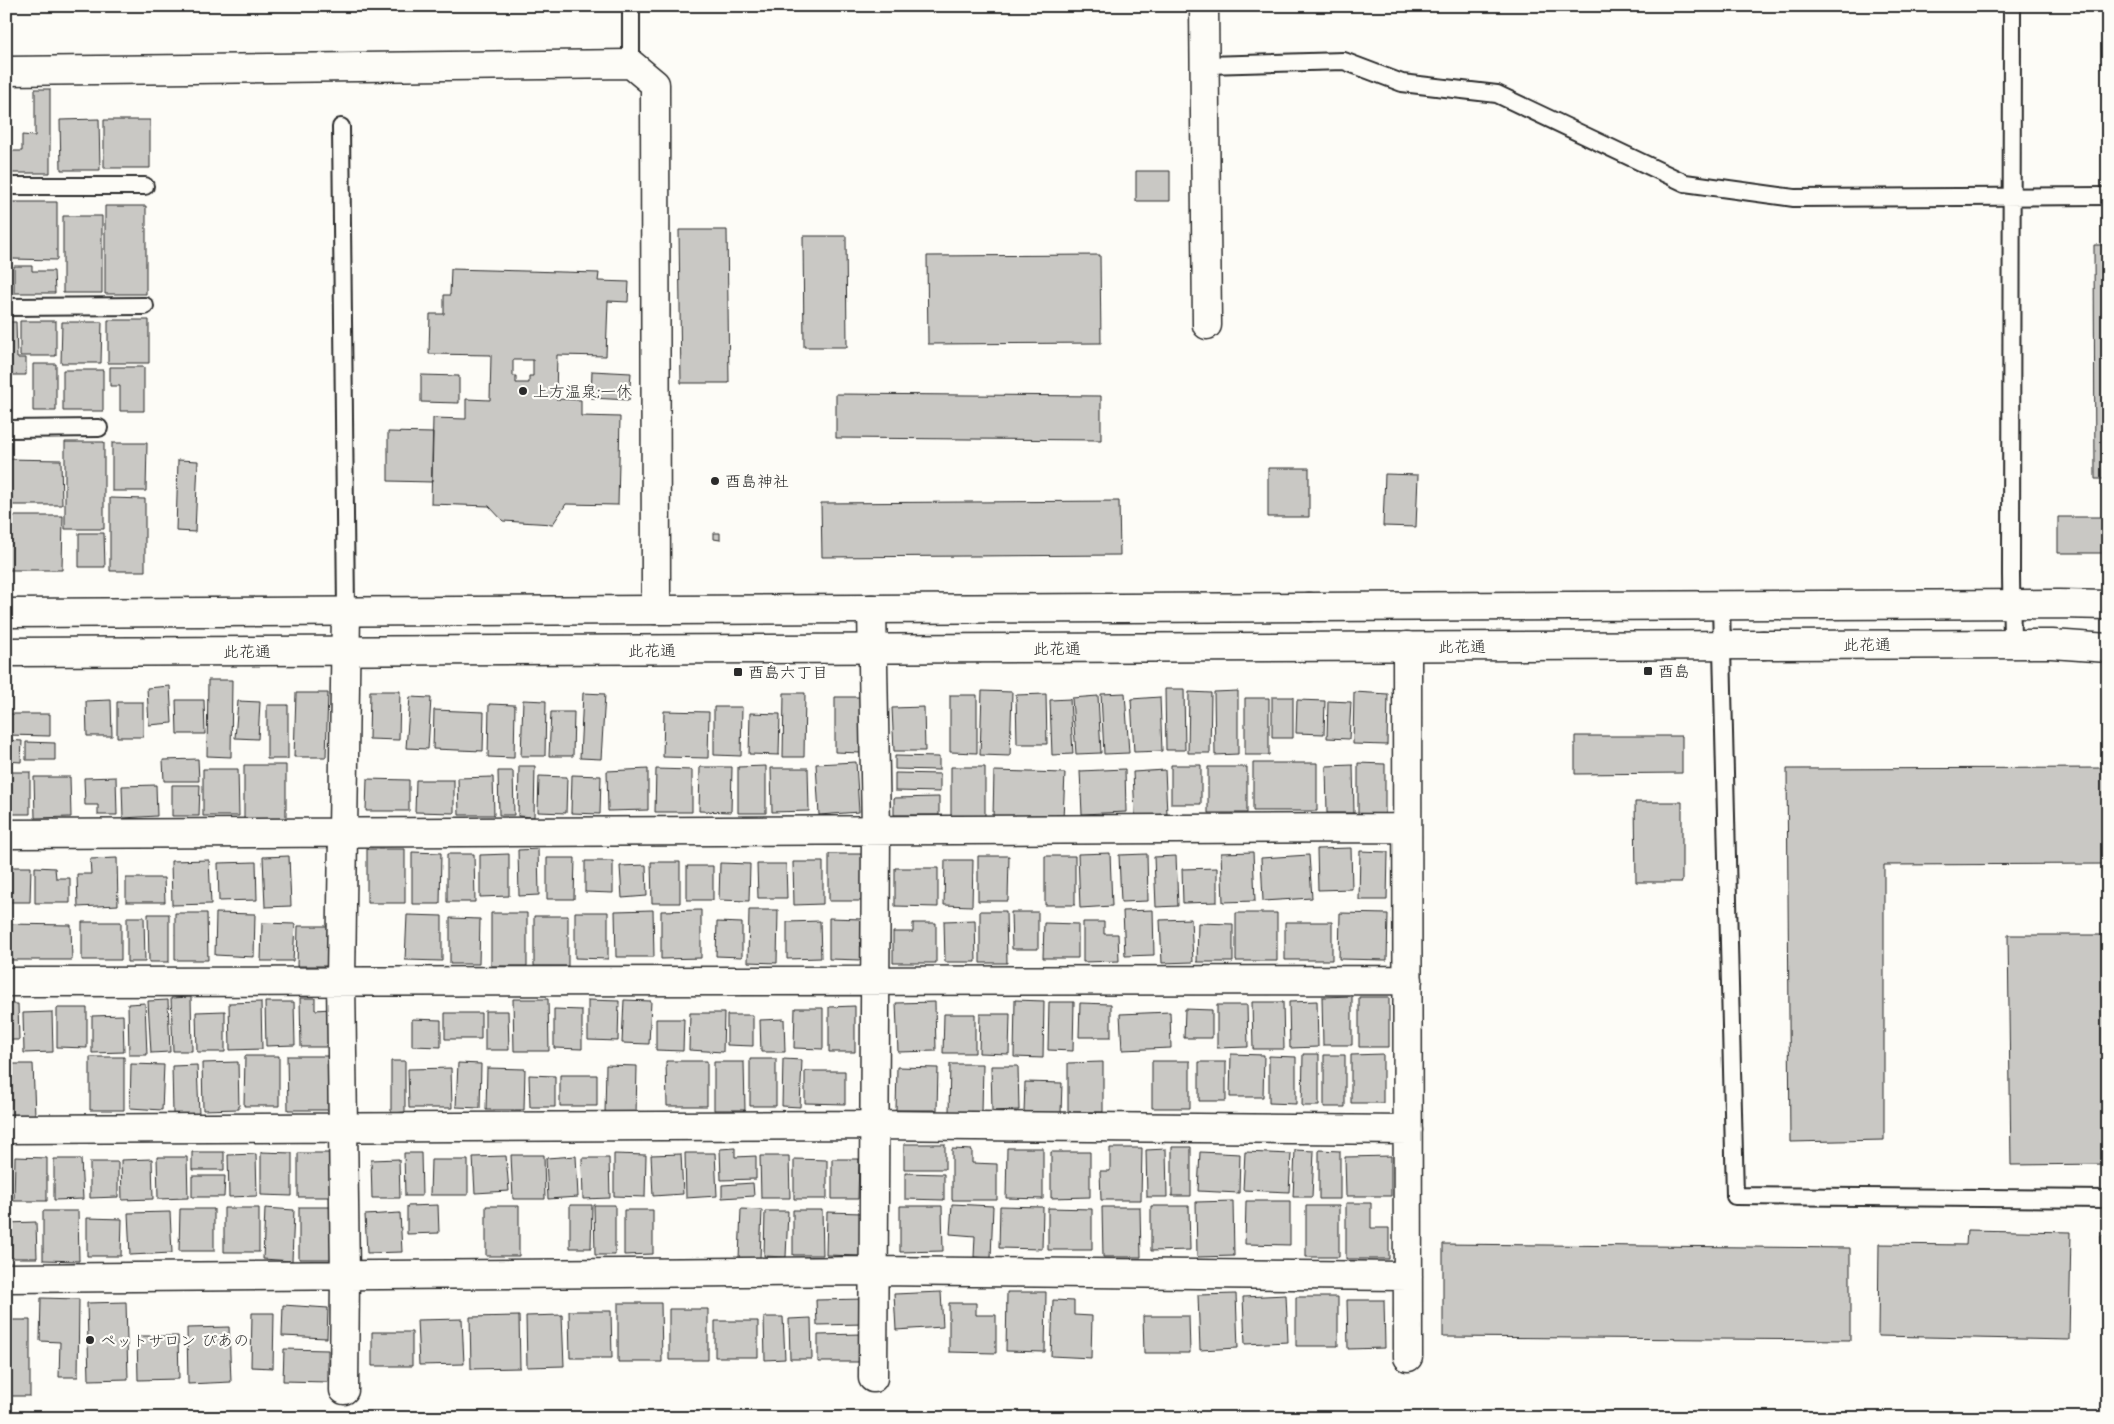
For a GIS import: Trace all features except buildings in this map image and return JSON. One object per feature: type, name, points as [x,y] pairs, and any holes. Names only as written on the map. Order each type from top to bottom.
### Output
[{"type":"street","points":[[1204,6],[1207,325]]},
{"type":"street","points":[[6,71],[631,64],[655,84],[656,610]]},
{"type":"street","points":[[6,613],[2108,605]]},
{"type":"street","points":[[872,609],[876,830],[873,1378]]},
{"type":"street","points":[[344,1390],[345,1275],[341,980],[346,611]]},
{"type":"street","name":"此花通","points":[[6,652],[1722,644],[2052,644],[2108,648]]},
{"type":"street","points":[[1407,646],[1408,1357]]},
{"type":"street","points":[[6,834],[1407,828]]},
{"type":"street","points":[[6,982],[341,980],[1408,980]]},
{"type":"street","points":[[6,1129],[343,1129],[874,1125],[1408,1130]]},
{"type":"street","points":[[6,1278],[874,1271],[1408,1276]]},
{"type":"lane","points":[[631,6],[631,64]]},
{"type":"lane","points":[[2012,6],[2012,644]]},
{"type":"lane","points":[[1206,66],[1344,61],[1402,83],[1497,94],[1685,183],[1794,198],[2108,196]]},
{"type":"lane","points":[[341,126],[346,611]]},
{"type":"lane","points":[[6,186],[145,186]]},
{"type":"lane","points":[[6,307],[145,306]]},
{"type":"lane","points":[[6,430],[99,428]]},
{"type":"lane","points":[[1721,606],[1735,1196],[2108,1199]]},
{"type":"place","name":"上方温泉;一休","points":[[523,391]]},
{"type":"place","name":"酉島神社","points":[[715,481]]},
{"type":"place","name":"酉島","points":[[1648,671]]},
{"type":"place","name":"酉島六丁目","points":[[738,672]]},
{"type":"place","name":"ペットサロン ぴあの","points":[[90,1340]]}]
